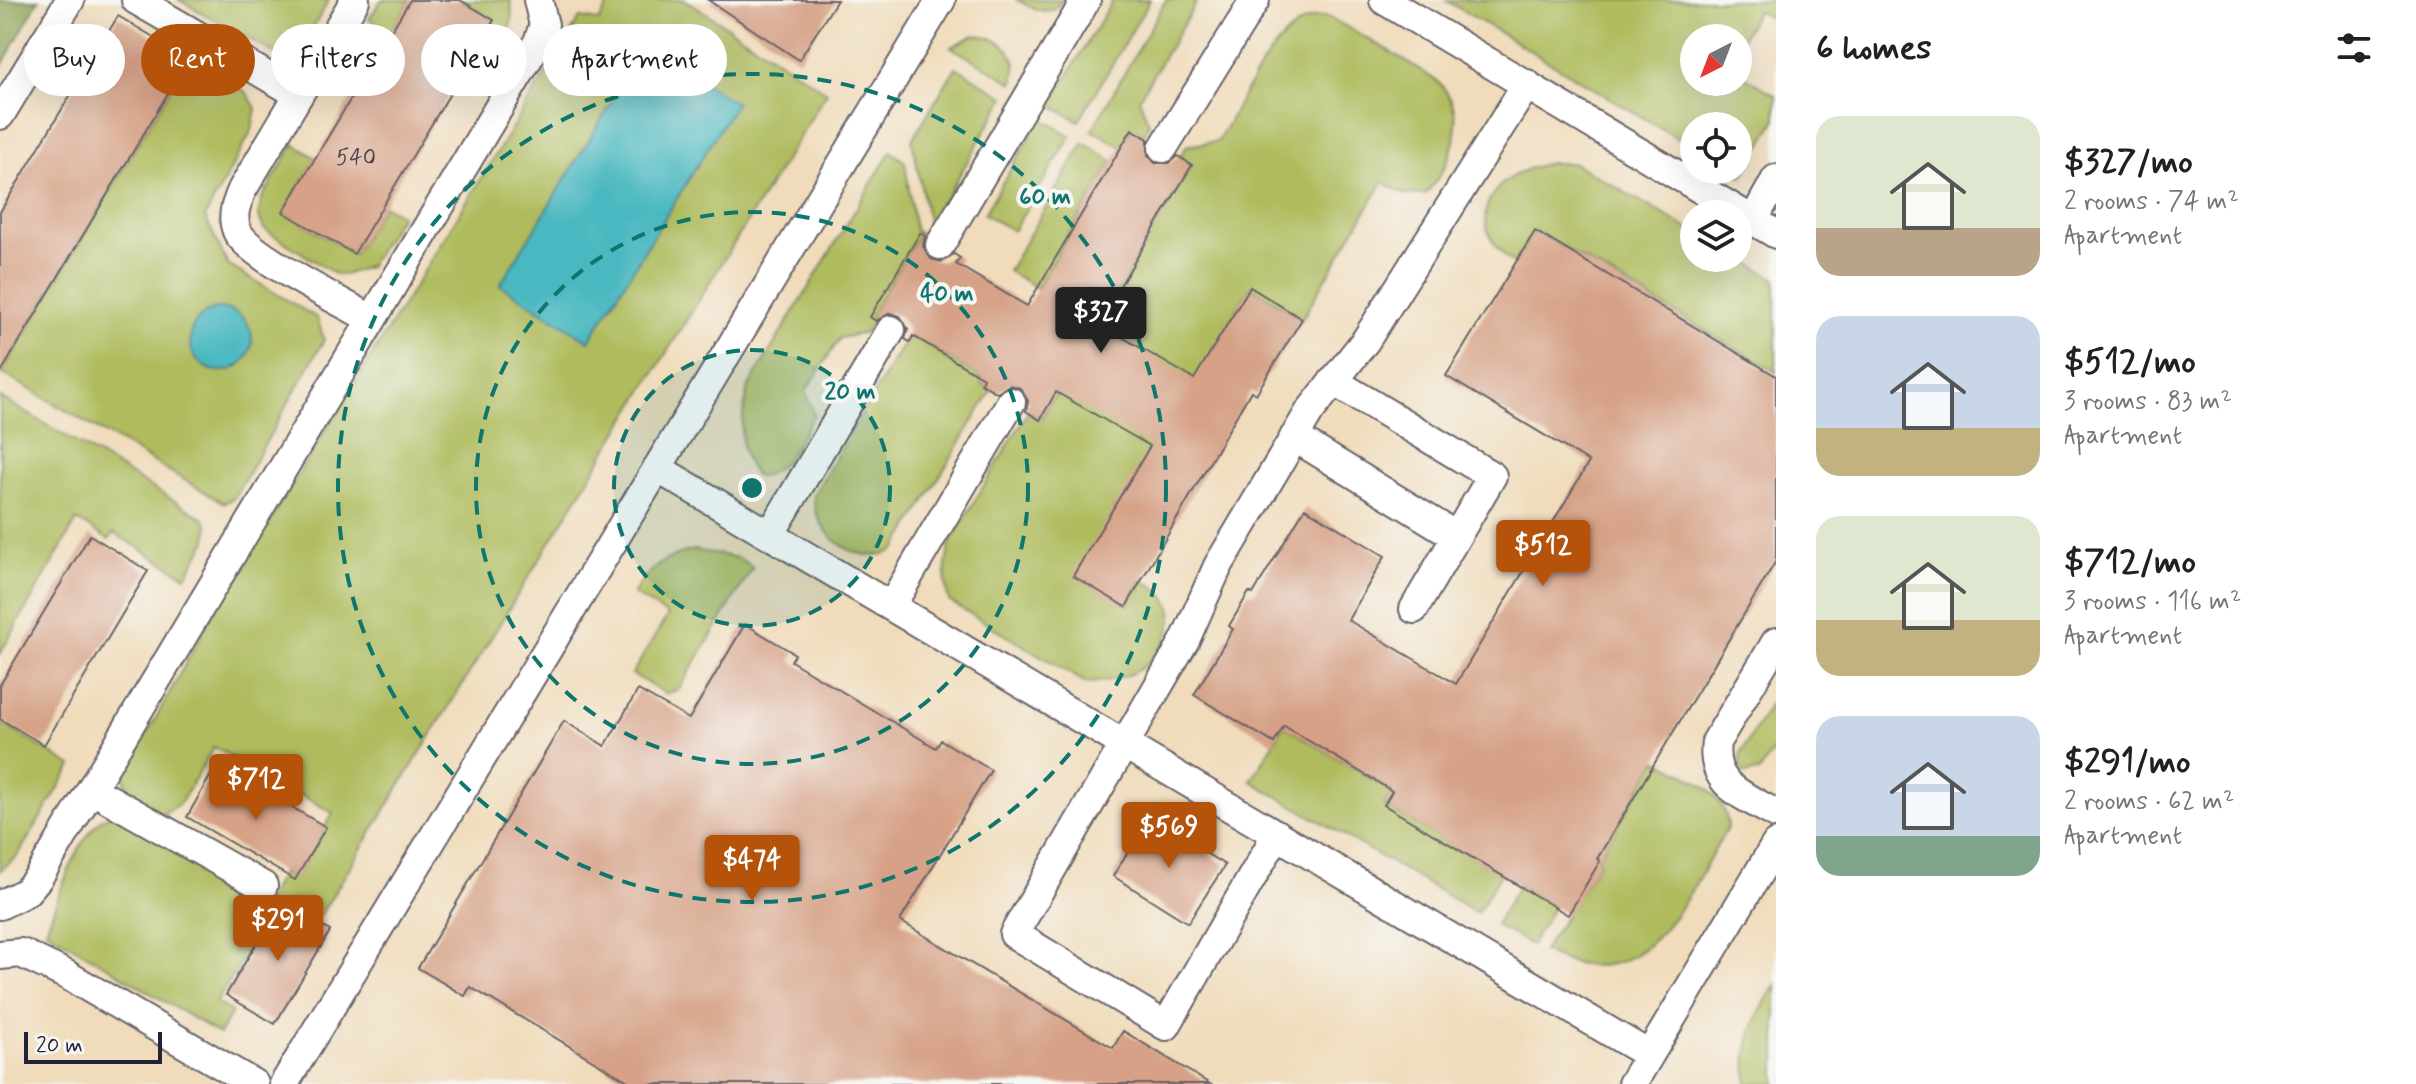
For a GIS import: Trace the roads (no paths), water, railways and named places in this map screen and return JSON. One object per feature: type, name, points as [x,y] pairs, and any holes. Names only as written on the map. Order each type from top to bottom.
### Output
[{"type":"lane","points":[[0,115],[70,0]]},
{"type":"lane","points":[[136,0],[271,78]]},
{"type":"lane","points":[[340,24],[355,0]]},
{"type":"lane","points":[[0,905],[26,892],[38,878],[538,42],[544,25],[538,0]]},
{"type":"lane","points":[[284,1084],[941,0]]},
{"type":"lane","points":[[940,245],[1086,0]]},
{"type":"lane","points":[[1163,148],[1255,0]]},
{"type":"lane","points":[[1384,0],[1764,228],[1776,179]]},
{"type":"lane","points":[[1277,834],[1166,1026],[1014,934],[1185,640],[1218,566],[1294,437],[1366,340],[1527,84]]},
{"type":"lane","points":[[297,96],[242,190],[234,213],[238,233],[256,252],[371,319]]},
{"type":"lane","points":[[770,535],[891,330]]},
{"type":"lane","points":[[1333,381],[1492,476],[1414,609]]},
{"type":"lane","points":[[891,606],[1011,402]]},
{"type":"lane","points":[[1294,437],[1456,536]]},
{"type":"lane","points":[[657,468],[1649,1055]]},
{"type":"lane","points":[[1776,642],[1716,742],[1714,759],[1719,774],[1729,786],[1776,814]]},
{"type":"lane","points":[[91,789],[263,886]]},
{"type":"lane","points":[[1632,1084],[1773,855]]},
{"type":"lane","points":[[0,955],[21,953],[67,975],[254,1084]]},
{"type":"water","points":[[616,96],[725,96],[736,103],[589,341],[500,285]]},
{"type":"water","points":[[221,309],[243,318],[252,340],[243,362],[221,371],[199,362],[190,340],[199,318]]}]
